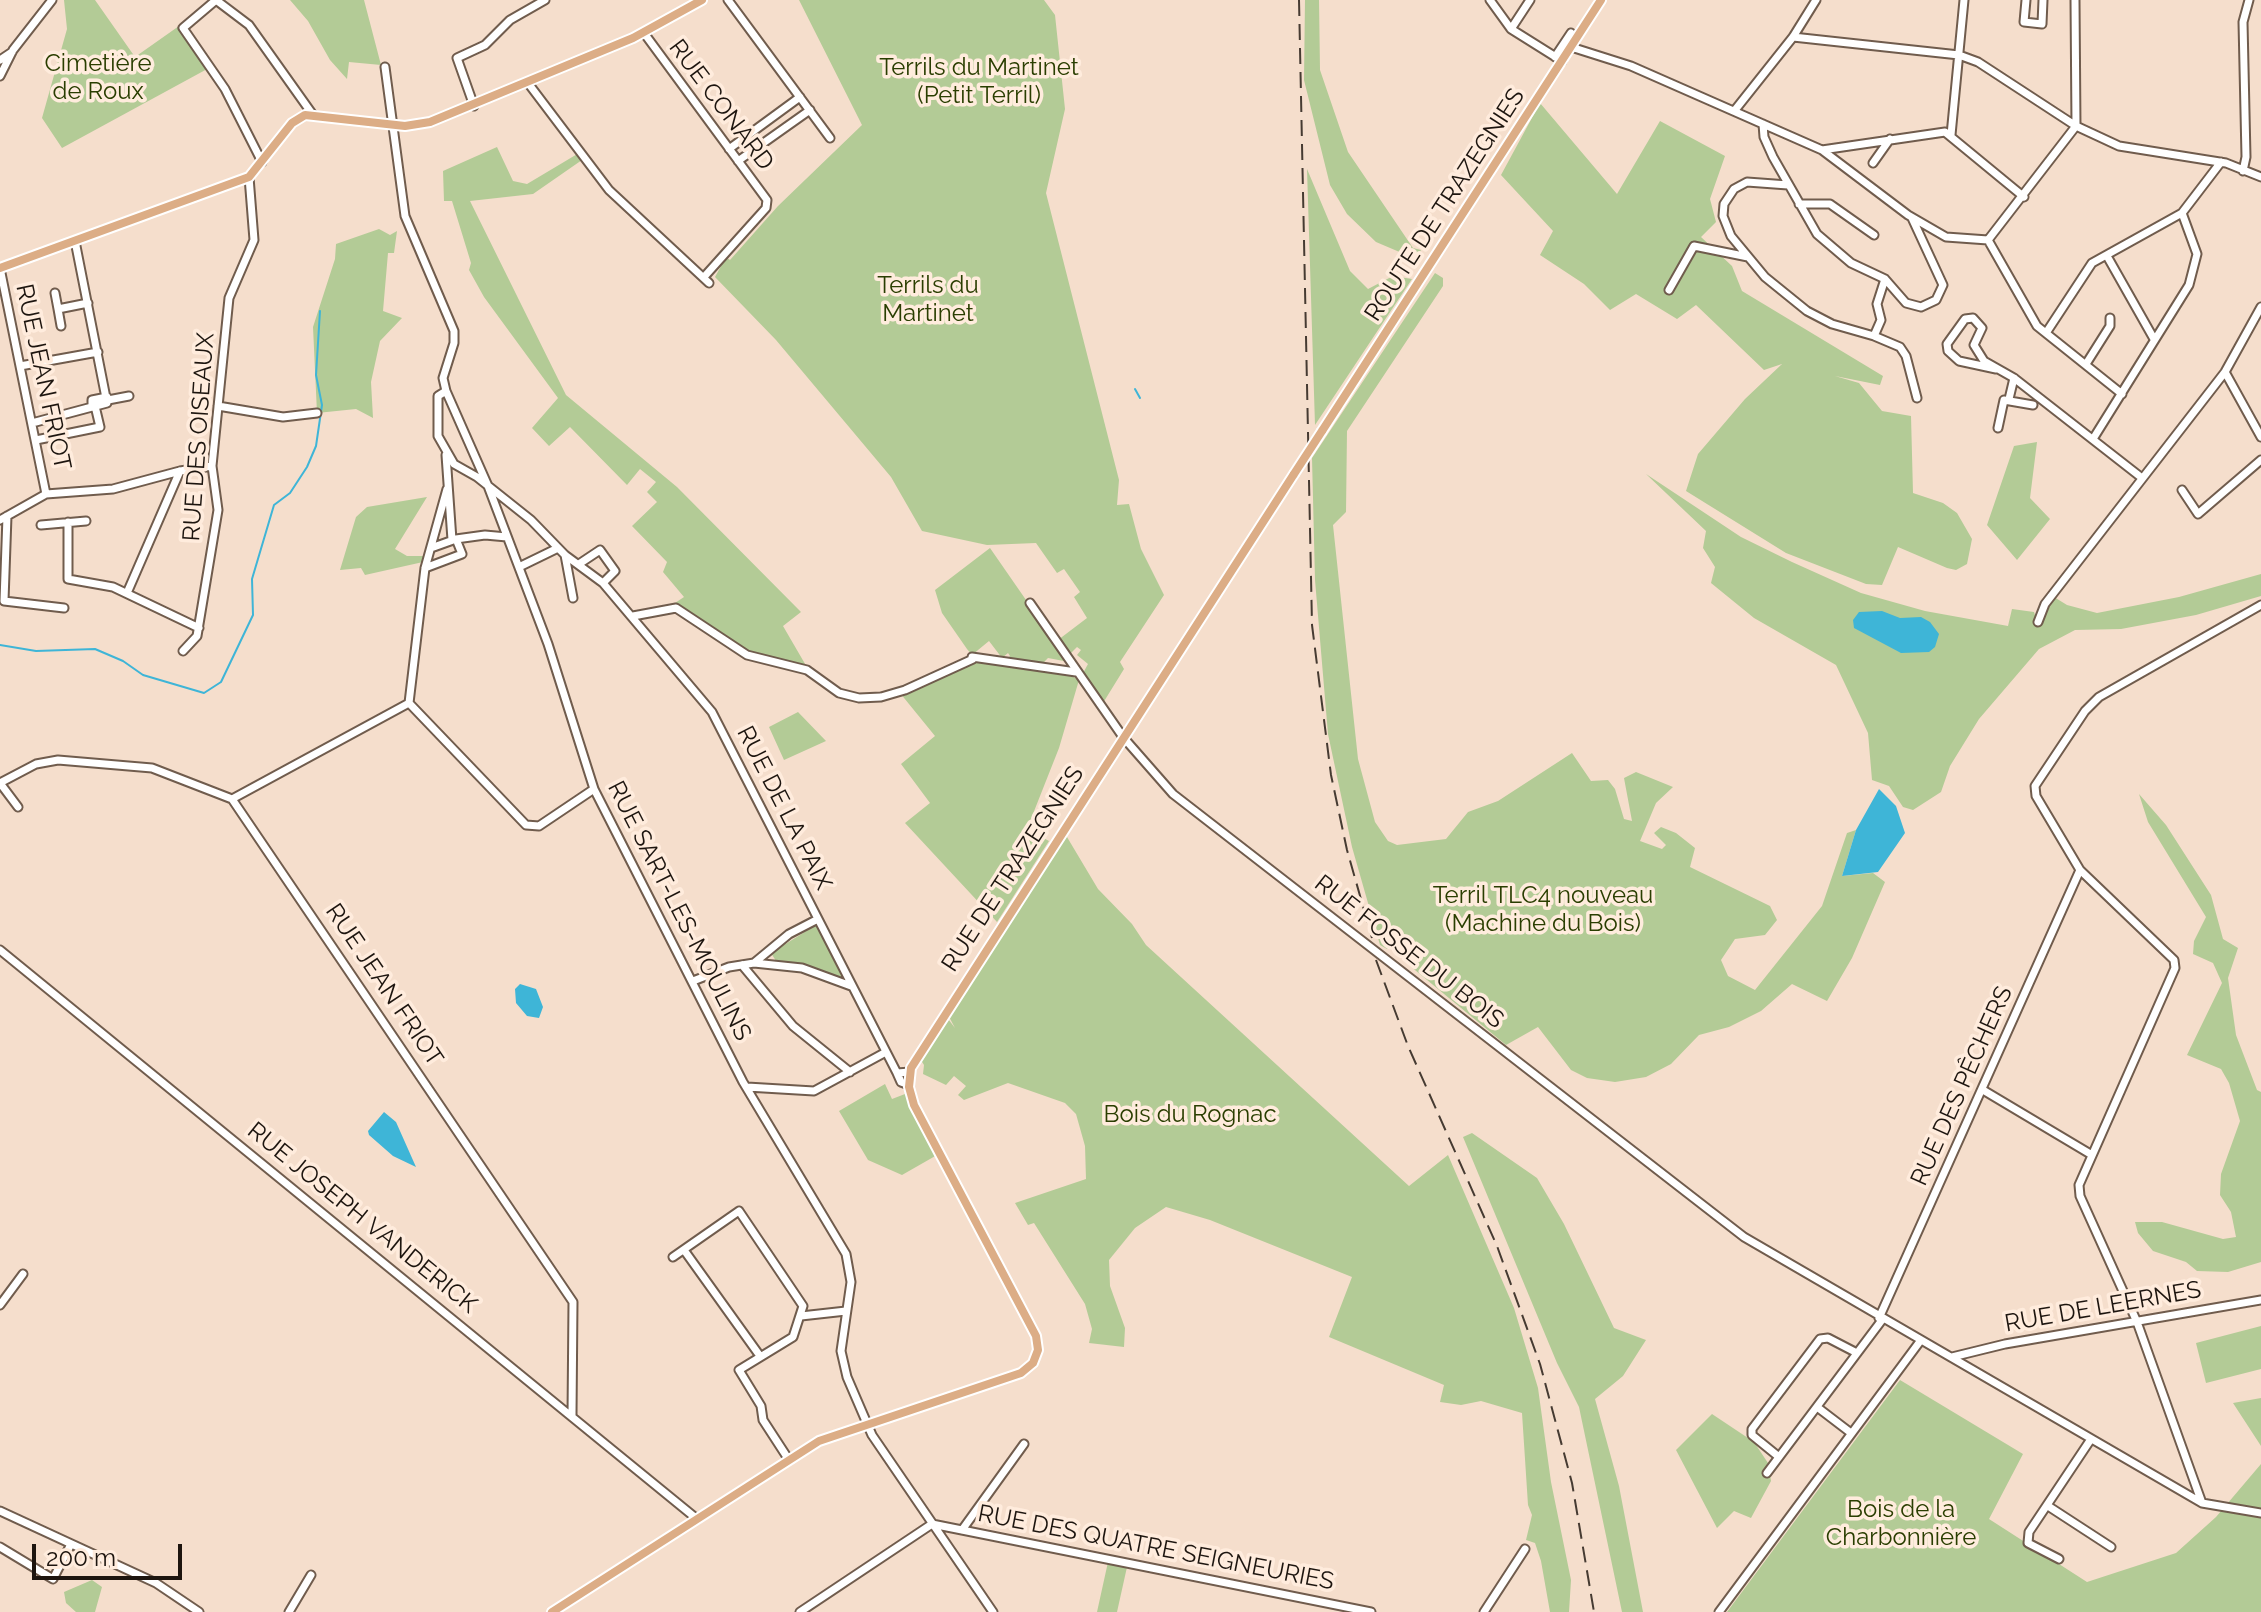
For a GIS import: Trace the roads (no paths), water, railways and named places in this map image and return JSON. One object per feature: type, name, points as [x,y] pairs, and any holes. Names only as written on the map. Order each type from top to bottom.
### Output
[{"type":"main road","points":[[0,268],[249,177],[292,123],[313,115],[391,125],[430,122],[644,33],[702,0]]},
{"type":"main road","name":"ROUTE DE TRAZEGNIES","points":[[1322,431],[1559,59],[1571,47],[1601,0]]},
{"type":"main road","name":"RUE DE TRAZEGNIES","points":[[867,1423],[1021,1373],[1034,1362],[1038,1348],[1033,1329],[914,1105],[909,1085],[910,1072],[925,1041],[1322,431]]},
{"type":"main road","points":[[552,1612],[819,1441],[867,1423]]},
{"type":"street","points":[[0,76],[13,50],[52,0]]},
{"type":"street","points":[[262,162],[225,89],[183,28],[186,23],[216,0],[249,25],[313,115]]},
{"type":"street","points":[[474,106],[457,58],[474,52],[510,20],[545,0]]},
{"type":"street","points":[[728,0],[830,138]]},
{"type":"street","points":[[1490,0],[1511,29],[1559,59],[1571,33]]},
{"type":"street","points":[[1511,29],[1530,0]]},
{"type":"street","points":[[1735,110],[1793,37],[1816,0]]},
{"type":"street","points":[[1951,135],[1964,0]]},
{"type":"street","points":[[2026,0],[2024,22],[2042,24],[2043,0]]},
{"type":"street","points":[[1988,240],[2076,126],[2075,0]]},
{"type":"street","points":[[2243,171],[2246,157],[2243,22],[2249,0]]},
{"type":"street","name":"RUE CONARD","points":[[528,83],[609,190],[706,280],[766,208],[767,200],[644,33]]},
{"type":"street","points":[[1793,37],[1959,55],[1978,62],[2076,126],[2119,146],[2221,162],[2261,177]]},
{"type":"street","points":[[1571,47],[1631,66],[1822,150],[1912,218],[1954,240],[1988,240]]},
{"type":"street","points":[[0,60],[13,50]]},
{"type":"street","points":[[385,67],[391,125],[397,138],[405,216],[454,331],[454,343],[443,378],[446,391],[438,396],[437,415],[438,436],[446,454],[454,540],[462,554],[425,568]]},
{"type":"street","points":[[729,149],[800,97]]},
{"type":"street","points":[[738,161],[810,110]]},
{"type":"street","points":[[1763,124],[1764,137],[1817,234],[1833,251],[1885,279],[1906,303],[1929,305],[1940,292],[1941,275],[1912,218]]},
{"type":"street","points":[[1822,150],[1938,133],[1951,135],[2024,197]]},
{"type":"street","points":[[1873,163],[1890,139]]},
{"type":"street","points":[[2046,333],[2086,270],[2182,213],[2221,162]]},
{"type":"street","name":"RUE DES OISEAUX","points":[[183,651],[194,642],[199,628],[218,510],[212,466],[229,298],[254,240],[249,177]]},
{"type":"street","points":[[1788,185],[1747,182],[1728,194],[1724,204],[1725,226],[1748,257],[1790,300],[1832,324],[1900,347],[1906,356],[1917,398]]},
{"type":"street","points":[[1799,204],[1830,204],[1874,235]]},
{"type":"street","points":[[2093,439],[2189,285],[2196,265],[2195,243],[2182,213]]},
{"type":"street","points":[[1988,240],[2006,265],[2030,318],[2122,394]]},
{"type":"street","points":[[75,241],[107,400]]},
{"type":"street","points":[[1669,290],[1694,246],[1748,257]]},
{"type":"street","points":[[2107,256],[2154,339]]},
{"type":"street","name":"RUE JEAN FRIOT","points":[[0,268],[46,494]]},
{"type":"street","points":[[1874,336],[1881,320],[1877,304],[1885,279]]},
{"type":"street","points":[[55,293],[61,326]]},
{"type":"street","points":[[58,309],[88,303]]},
{"type":"street","points":[[2038,622],[2045,604],[2225,372],[2261,307]]},
{"type":"street","points":[[1996,369],[1976,351],[1974,345],[1982,328],[1973,318],[1965,319],[1947,344],[1952,358],[1996,369],[2014,378],[2142,478]]},
{"type":"street","points":[[2086,364],[2110,326],[2110,318]]},
{"type":"street","points":[[1969,363],[1976,351]]},
{"type":"street","points":[[20,366],[98,352]]},
{"type":"street","points":[[2225,372],[2261,437]]},
{"type":"street","points":[[1998,428],[2014,378]]},
{"type":"street","name":"RUE SART-LES-MOULINS","points":[[446,391],[488,486],[548,644],[594,789],[747,1087],[846,1254],[851,1282],[841,1339],[843,1363],[867,1423]]},
{"type":"street","points":[[36,440],[100,427],[92,400],[129,396]]},
{"type":"street","points":[[2006,400],[2033,405]]},
{"type":"street","points":[[218,406],[283,417],[317,413]]},
{"type":"street","points":[[32,423],[94,407]]},
{"type":"street","name":"RUE DE LA PAIX","points":[[446,454],[454,464],[488,486],[565,555],[603,583],[712,712],[901,1082],[909,1085]]},
{"type":"street","points":[[2182,490],[2198,514],[2261,460]]},
{"type":"street","points":[[64,608],[4,601],[3,518],[46,494],[113,489],[212,466]]},
{"type":"street","points":[[127,593],[180,471]]},
{"type":"street","points":[[409,703],[425,568],[447,489]]},
{"type":"street","points":[[41,525],[86,521]]},
{"type":"street","points":[[68,522],[68,579],[127,593],[199,628]]},
{"type":"street","points":[[431,548],[485,535],[507,537]]},
{"type":"street","points":[[519,567],[558,548]]},
{"type":"street","points":[[579,564],[600,550],[615,571],[603,583]]},
{"type":"street","points":[[565,555],[573,598]]},
{"type":"street","name":"RUE FOSSE DU BOIS","points":[[1030,603],[1123,737],[1182,802],[1744,1237],[1880,1319],[1952,1357],[2202,1503]]},
{"type":"street","points":[[2261,605],[2099,697],[2085,711],[2035,786],[2036,796],[2080,870],[2174,960],[2175,968],[2079,1185],[2080,1196],[2137,1322],[2202,1503],[2261,1513]]},
{"type":"street","points":[[633,616],[676,608],[747,655],[807,670],[839,693],[859,698],[891,694],[972,657],[1076,672]]},
{"type":"street","points":[[409,703],[526,825],[539,826],[594,789]]},
{"type":"street","points":[[18,807],[0,783],[36,764],[58,760],[152,768],[232,799],[409,703]]},
{"type":"street","name":"RUE JEAN FRIOT","points":[[232,799],[569,1295],[575,1328],[572,1415]]},
{"type":"street","name":"RUE DES PÊCHERS","points":[[1767,1473],[1880,1319],[2080,870]]},
{"type":"street","points":[[754,963],[789,934],[818,919]]},
{"type":"street","name":"RUE JOSEPH VANDERICK","points":[[0,950],[697,1519]]},
{"type":"street","points":[[693,981],[754,963],[802,968],[851,986]]},
{"type":"street","points":[[742,965],[793,1026],[850,1072]]},
{"type":"street","points":[[747,1087],[814,1091],[886,1052]]},
{"type":"street","points":[[897,1073],[910,1072]]},
{"type":"street","points":[[1983,1090],[2092,1155]]},
{"type":"street","points":[[673,1257],[739,1211],[803,1306],[793,1337],[739,1370],[761,1406],[763,1420],[789,1460]]},
{"type":"street","points":[[684,1250],[760,1356]]},
{"type":"street","points":[[0,1305],[23,1274]]},
{"type":"street","points":[[0,1289],[9,1293]]},
{"type":"street","name":"RUE DE LEERNES","points":[[1952,1357],[2005,1344],[2261,1300]]},
{"type":"street","points":[[801,1316],[846,1311]]},
{"type":"street","points":[[1779,1457],[1752,1435],[1752,1429],[1820,1339],[1828,1338],[1857,1353]]},
{"type":"street","points":[[1719,1612],[1921,1340]]},
{"type":"street","points":[[1817,1407],[1851,1433]]},
{"type":"street","points":[[867,1423],[993,1612]]},
{"type":"street","points":[[2059,1559],[2028,1543],[2029,1532],[2091,1439]]},
{"type":"street","points":[[962,1530],[1024,1444]]},
{"type":"street","points":[[2048,1506],[2111,1547]]},
{"type":"street","points":[[0,1511],[164,1587],[199,1612]]},
{"type":"street","points":[[800,1612],[932,1524]]},
{"type":"street","name":"RUE DES QUATRE SEIGNEURIES","points":[[932,1524],[1371,1612]]},
{"type":"street","points":[[0,1547],[53,1579],[71,1544]]},
{"type":"street","points":[[1484,1612],[1525,1549]]},
{"type":"street","points":[[289,1612],[311,1575]]},
{"type":"water","points":[[1882,611],[1900,618],[1921,617],[1930,622],[1939,634],[1935,647],[1929,652],[1901,653],[1854,628],[1853,620],[1859,612]]},
{"type":"water","points":[[1879,789],[1896,806],[1905,833],[1878,872],[1842,876],[1856,830]]},
{"type":"water","points":[[520,984],[536,989],[543,1007],[539,1018],[527,1016],[516,1003],[515,989]]},
{"type":"water","points":[[384,1112],[396,1122],[416,1167],[393,1156],[369,1135],[368,1131]]},
{"type":"waterway","points":[[0,645],[36,651],[95,649],[123,661],[143,675],[204,693],[221,682],[253,615],[252,579],[274,505],[290,493],[316,446],[322,405],[316,375],[320,311]]},
{"type":"waterway","points":[[1135,389],[1140,398]]},
{"type":"railway","points":[[1299,0],[1312,625],[1331,775],[1347,850],[1372,938]]},
{"type":"railway","points":[[1376,960],[1408,1046],[1497,1246],[1540,1364],[1572,1483],[1594,1612]]},
{"type":"park label","name":"Cimetière de Roux","points":[[98,78]]},
{"type":"park label","name":"Terrils du Martinet (Petit Terril)","points":[[979,82]]},
{"type":"park label","name":"Terrils du Martinet","points":[[928,300]]},
{"type":"park label","name":"Terril TLC4 nouveau (Machine du Bois)","points":[[1543,910]]},
{"type":"park label","name":"Bois du Rognac","points":[[1190,1115]]},
{"type":"park label","name":"Bois de la Charbonnière","points":[[1901,1524]]}]
